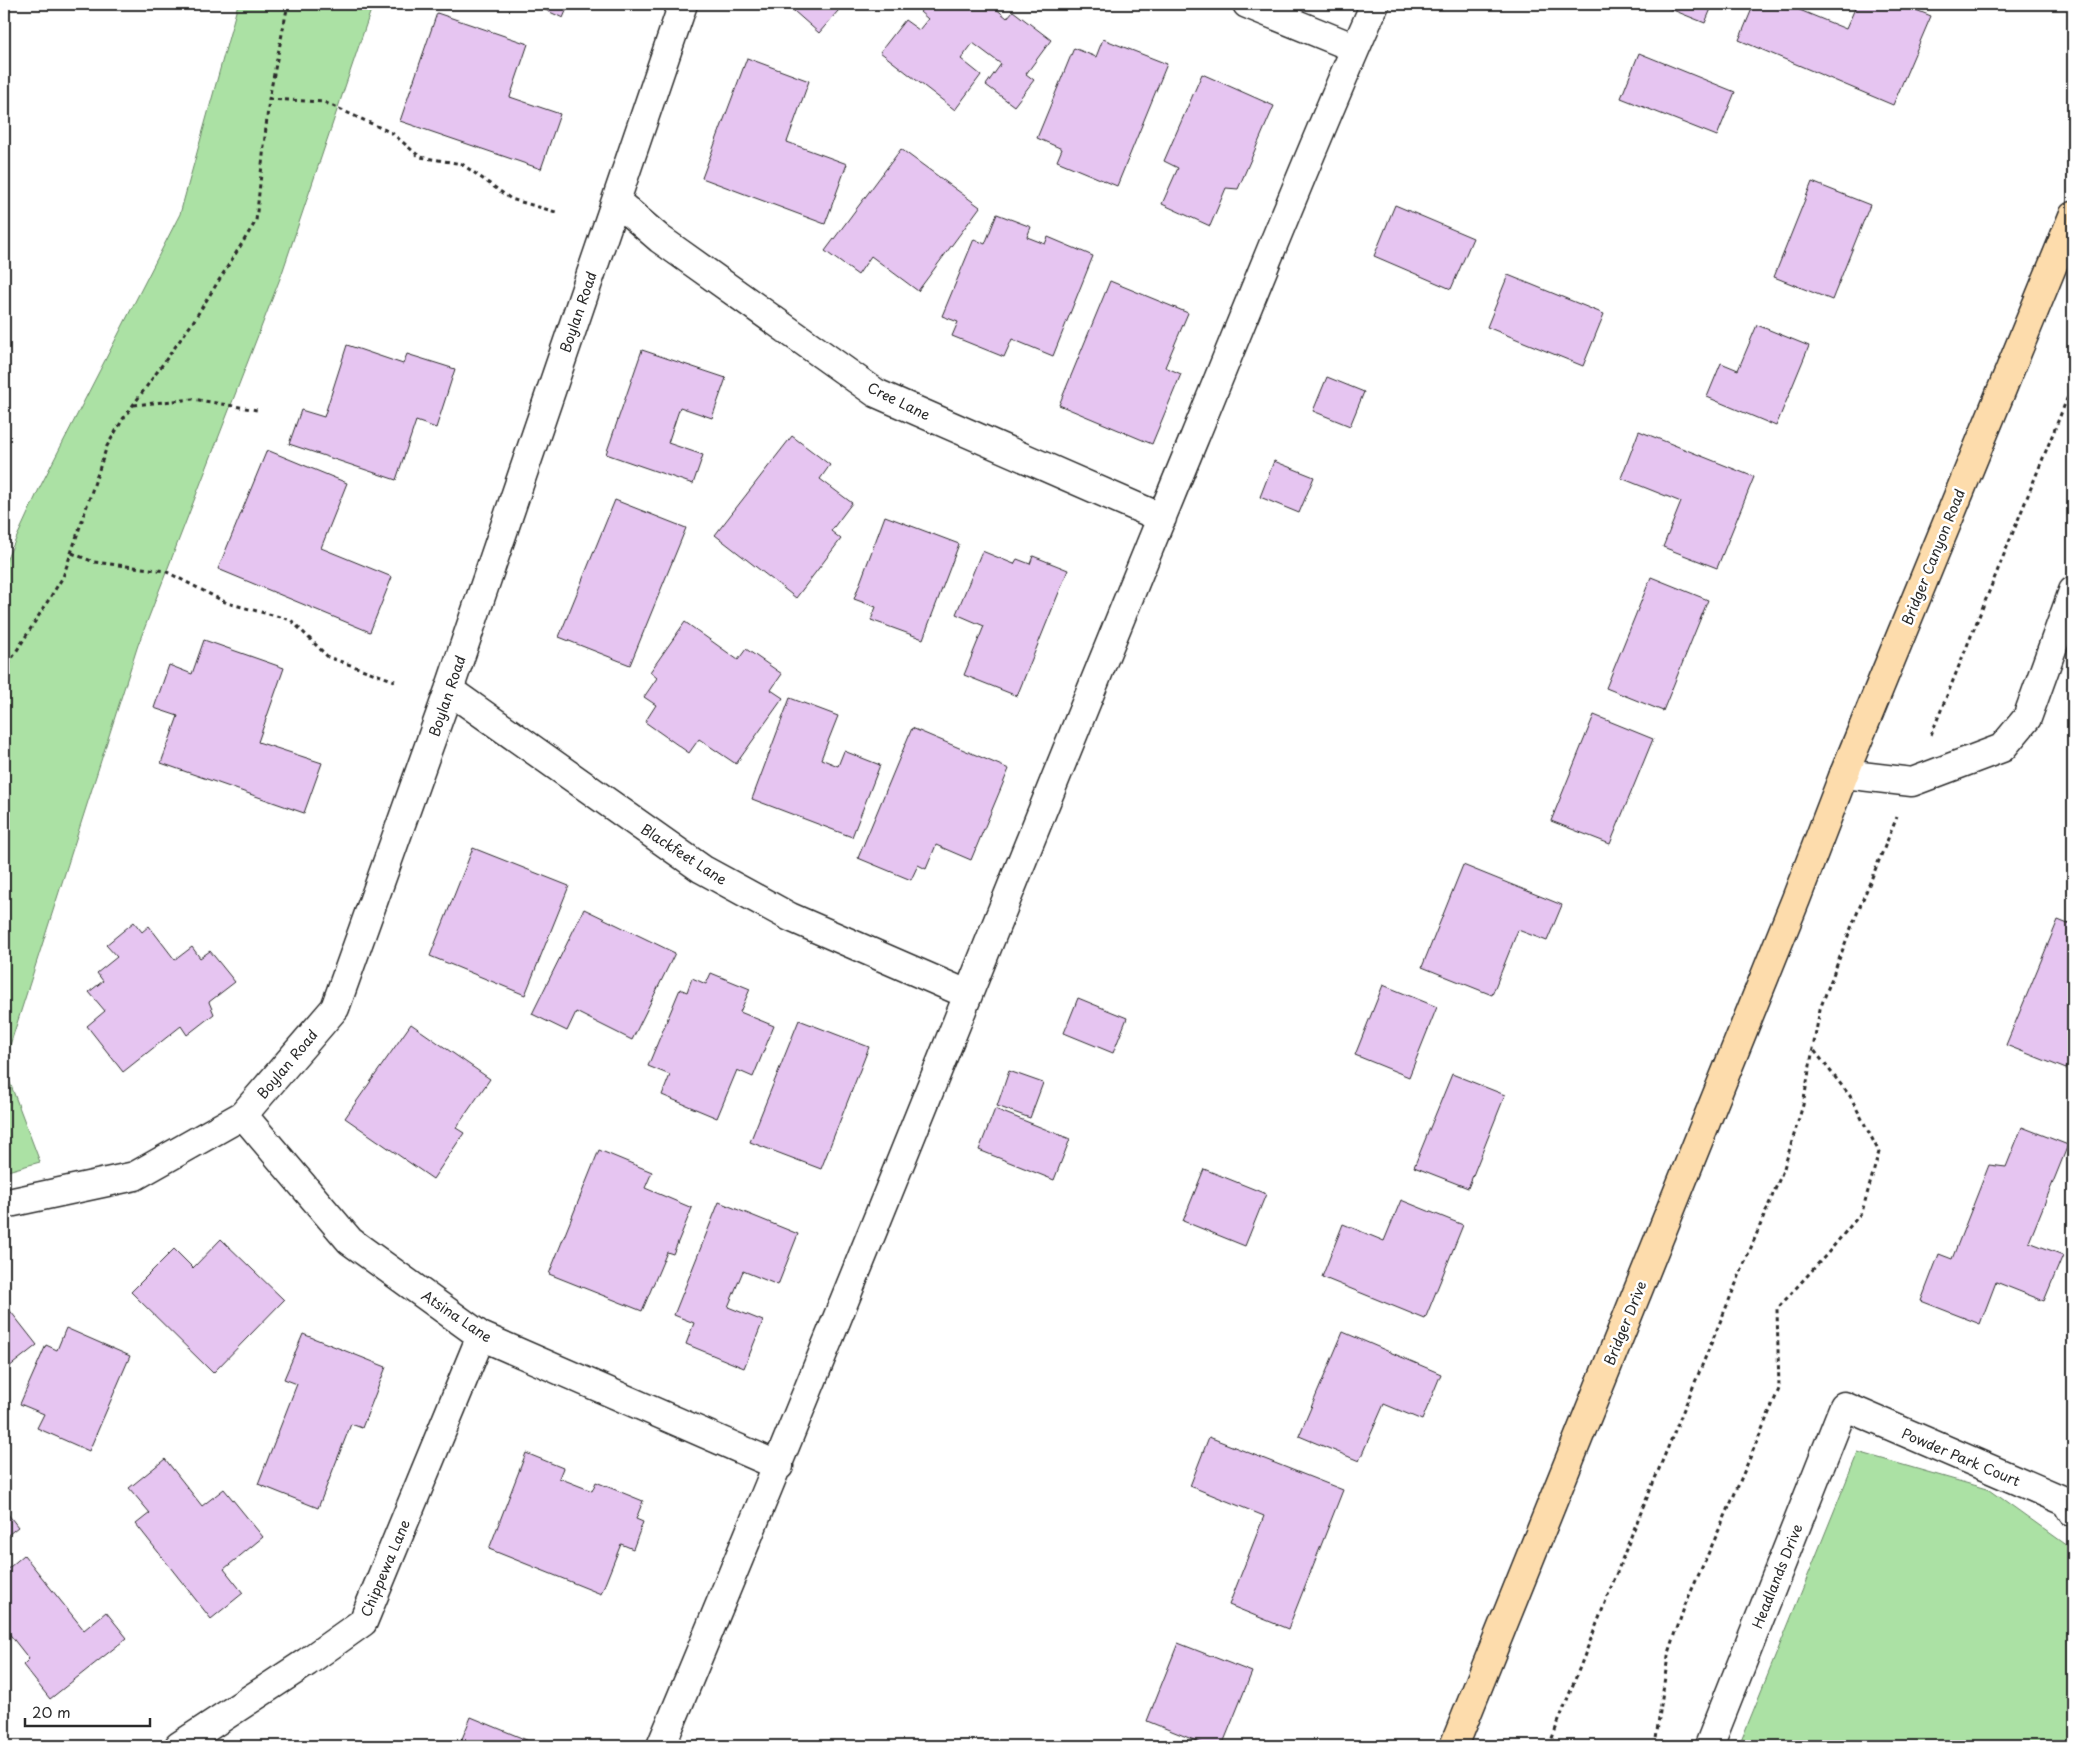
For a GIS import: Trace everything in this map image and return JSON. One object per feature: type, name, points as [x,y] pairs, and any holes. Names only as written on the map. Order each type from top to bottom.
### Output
[{"type":"main road","name":"Bridger Canyon Road","points":[[1796,899],[1844,774],[2073,216]]},
{"type":"main road","name":"Bridger Drive","points":[[1454,1746],[1796,899]]},
{"type":"street","name":"Boylan Road","points":[[4,1204],[135,1176],[243,1115],[335,1008],[449,690],[683,4]]},
{"type":"street","points":[[1247,4],[1355,48]]},
{"type":"street","points":[[662,1746],[779,1466],[967,994],[1355,48],[1375,4]]},
{"type":"street","name":"Cree Lane","points":[[616,201],[660,239],[876,393],[1162,518]]},
{"type":"street","points":[[1844,774],[1912,782],[2002,748],[2027,718],[2073,591]]},
{"type":"street","name":"Blackfeet Lane","points":[[449,690],[702,869],[790,918],[967,994]]},
{"type":"street","name":"Atsina Lane","points":[[243,1115],[350,1241],[481,1336],[779,1466]]},
{"type":"street","name":"Chippewa Lane","points":[[179,1746],[307,1662],[363,1622],[481,1336]]},
{"type":"street","name":"Powder Park Court","points":[[1844,1406],[2067,1502],[2073,1512]]},
{"type":"street","name":"Headlands Drive","points":[[1709,1746],[1844,1406]]},
{"type":"path","points":[[4,671],[63,577],[107,446],[191,325],[256,221],[269,99],[288,4]]},
{"type":"path","points":[[269,99],[324,102],[392,133],[420,157],[462,164],[511,198],[559,213]]},
{"type":"path","points":[[1549,1746],[1632,1534],[1784,1168],[1803,1105],[1820,1009],[1851,928],[2073,384]]},
{"type":"path","points":[[134,405],[193,399],[257,410]]},
{"type":"path","points":[[72,553],[94,562],[166,571],[227,603],[291,620],[328,657],[395,681]]},
{"type":"path","points":[[1655,1746],[1668,1656],[1685,1605],[1728,1512],[1779,1389],[1777,1309],[1862,1212],[1879,1152],[1850,1096],[1813,1049]]},
{"type":"green space","points":[[238,4],[373,4],[281,276],[138,645],[4,1064],[4,565],[39,489],[180,214]]},
{"type":"green space","points":[[4,1067],[40,1162],[4,1172]]},
{"type":"green space","points":[[1858,1452],[1990,1490],[2068,1546],[2073,1557],[2073,1746],[1739,1746]]},
{"type":"building","points":[[532,4],[569,4],[563,18]]},
{"type":"building","points":[[786,4],[844,4],[819,33]]},
{"type":"building","points":[[864,4],[877,4],[871,10]]},
{"type":"building","points":[[927,4],[996,4],[994,7],[1007,18],[1013,11],[1051,40],[1026,74],[1034,80],[1014,106],[986,85],[1001,64],[973,43],[961,59],[981,75],[955,110],[880,52],[905,20],[919,30],[928,19],[920,12]]},
{"type":"building","points":[[1658,4],[1713,4],[1705,23]]},
{"type":"building","points":[[1754,4],[1785,4],[1846,29],[1857,4],[1901,4],[1931,16],[1893,105],[1739,40]]},
{"type":"building","points":[[437,13],[528,44],[510,97],[560,114],[541,169],[400,121]]},
{"type":"building","points":[[1103,39],[1167,64],[1117,186],[1057,161],[1062,149],[1037,138],[1074,48],[1096,57]]},
{"type":"building","points":[[1639,53],[1735,92],[1717,136],[1621,98]]},
{"type":"building","points":[[747,58],[809,81],[787,142],[847,164],[825,224],[702,178]]},
{"type":"building","points":[[1202,74],[1274,106],[1238,189],[1226,188],[1210,226],[1162,204],[1178,168],[1164,161]]},
{"type":"building","points":[[901,149],[980,207],[918,291],[871,256],[858,275],[825,251]]},
{"type":"building","points":[[1812,182],[1870,205],[1832,300],[1774,277]]},
{"type":"building","points":[[1395,205],[1473,238],[1451,289],[1374,256]]},
{"type":"building","points":[[997,214],[1031,227],[1027,237],[1045,244],[1048,237],[1093,256],[1053,356],[1012,339],[1004,357],[952,336],[958,322],[942,316],[974,239],[985,244]]},
{"type":"building","points":[[1508,275],[1604,314],[1583,366],[1487,327]]},
{"type":"building","points":[[1110,281],[1188,313],[1165,367],[1181,374],[1152,444],[1059,405]]},
{"type":"building","points":[[1757,325],[1809,346],[1776,426],[1707,397],[1721,363],[1738,370]]},
{"type":"building","points":[[347,345],[403,364],[407,354],[455,369],[436,428],[416,421],[396,480],[289,444],[301,410],[324,417]]},
{"type":"building","points":[[642,350],[726,378],[712,418],[680,407],[668,443],[703,455],[693,484],[606,454]]},
{"type":"building","points":[[1327,377],[1364,392],[1350,426],[1313,411]]},
{"type":"building","points":[[1639,431],[1754,477],[1717,568],[1663,547],[1681,502],[1621,478]]},
{"type":"building","points":[[792,436],[830,465],[820,479],[852,503],[831,531],[841,539],[796,598],[715,535]]},
{"type":"building","points":[[267,450],[347,483],[321,548],[392,577],[370,632],[218,569]]},
{"type":"building","points":[[1274,461],[1314,477],[1299,513],[1260,497]]},
{"type":"building","points":[[615,500],[686,528],[630,665],[559,637]]},
{"type":"building","points":[[885,516],[959,544],[923,639],[871,620],[876,607],[854,599]]},
{"type":"building","points":[[982,551],[1014,564],[1017,559],[1030,564],[1033,556],[1068,570],[1017,696],[964,675],[984,626],[956,614]]},
{"type":"building","points":[[1651,577],[1708,600],[1663,711],[1606,688]]},
{"type":"building","points":[[685,622],[738,660],[746,649],[782,674],[771,690],[783,698],[736,764],[699,739],[689,753],[645,722],[656,705],[644,697],[657,678],[650,672]]},
{"type":"building","points":[[204,640],[284,668],[258,742],[322,763],[304,813],[161,763],[178,716],[154,708],[169,665],[192,674]]},
{"type":"building","points":[[790,698],[838,716],[821,759],[838,766],[844,751],[880,765],[852,837],[752,799]]},
{"type":"building","points":[[1594,715],[1653,739],[1610,844],[1551,821]]},
{"type":"building","points":[[912,728],[1009,769],[971,860],[936,845],[926,869],[918,865],[911,880],[858,858]]},
{"type":"building","points":[[473,848],[569,886],[525,995],[430,956]]},
{"type":"building","points":[[1463,865],[1562,905],[1547,941],[1518,930],[1492,995],[1422,967]]},
{"type":"building","points":[[584,909],[675,953],[632,1040],[576,1012],[567,1031],[532,1014]]},
{"type":"building","points":[[2058,920],[2073,926],[2073,1051],[2066,1069],[2006,1045]]},
{"type":"building","points":[[134,922],[142,932],[149,926],[175,960],[192,947],[200,958],[210,951],[235,982],[209,1002],[214,1014],[187,1035],[181,1026],[123,1072],[87,1026],[105,1011],[89,992],[103,981],[97,973],[117,957],[106,945]]},
{"type":"building","points":[[711,973],[750,989],[740,1012],[774,1026],[753,1077],[737,1070],[717,1118],[662,1095],[670,1075],[648,1066],[680,989],[687,992],[692,978],[706,984]]},
{"type":"building","points":[[1383,985],[1437,1007],[1409,1077],[1355,1055]]},
{"type":"building","points":[[1078,998],[1127,1018],[1113,1053],[1064,1033]]},
{"type":"building","points":[[799,1020],[869,1047],[821,1169],[750,1142]]},
{"type":"building","points":[[411,1024],[490,1079],[456,1128],[464,1133],[433,1179],[345,1118]]},
{"type":"building","points":[[1009,1071],[1043,1083],[1030,1118],[997,1106]]},
{"type":"building","points":[[1452,1074],[1505,1095],[1468,1188],[1414,1167]]},
{"type":"building","points":[[995,1109],[1070,1139],[1054,1180],[979,1150]]},
{"type":"building","points":[[2022,1127],[2068,1145],[2029,1242],[2063,1255],[2044,1301],[1996,1282],[1980,1324],[1921,1301],[1939,1254],[1952,1259],[1989,1165],[2006,1167]]},
{"type":"building","points":[[599,1150],[652,1172],[645,1188],[692,1208],[673,1254],[667,1252],[642,1311],[549,1274]]},
{"type":"building","points":[[1204,1169],[1266,1194],[1245,1246],[1183,1221]]},
{"type":"building","points":[[1401,1200],[1463,1225],[1425,1319],[1322,1277],[1343,1224],[1384,1241]]},
{"type":"building","points":[[719,1202],[798,1234],[778,1285],[743,1271],[728,1307],[763,1321],[744,1368],[686,1344],[694,1323],[674,1315]]},
{"type":"building","points":[[221,1239],[284,1300],[213,1373],[131,1292],[174,1249],[193,1268]]},
{"type":"building","points":[[4,1303],[37,1345],[4,1371]]},
{"type":"building","points":[[66,1328],[130,1356],[89,1451],[37,1428],[44,1414],[20,1404],[46,1345],[57,1350]]},
{"type":"building","points":[[1343,1332],[1441,1374],[1422,1420],[1384,1404],[1359,1461],[1299,1436]]},
{"type":"building","points":[[303,1334],[386,1367],[362,1428],[351,1424],[318,1508],[258,1484],[297,1384],[284,1379]]},
{"type":"building","points":[[1209,1437],[1343,1490],[1288,1629],[1229,1605],[1264,1516],[1190,1486]]},
{"type":"building","points":[[526,1453],[563,1468],[559,1478],[592,1491],[596,1482],[643,1501],[636,1519],[643,1522],[633,1549],[621,1544],[601,1594],[489,1549]]},
{"type":"building","points":[[165,1459],[202,1506],[224,1489],[263,1537],[224,1569],[243,1593],[211,1619],[136,1524],[150,1513],[129,1488]]},
{"type":"building","points":[[4,1509],[18,1527],[4,1538]]},
{"type":"building","points":[[24,1555],[84,1630],[106,1612],[127,1638],[50,1699],[23,1665],[29,1659],[4,1627],[4,1572]]},
{"type":"building","points":[[1178,1643],[1252,1672],[1222,1746],[1209,1746],[1147,1721]]},
{"type":"building","points":[[471,1717],[541,1746],[459,1746]]}]
